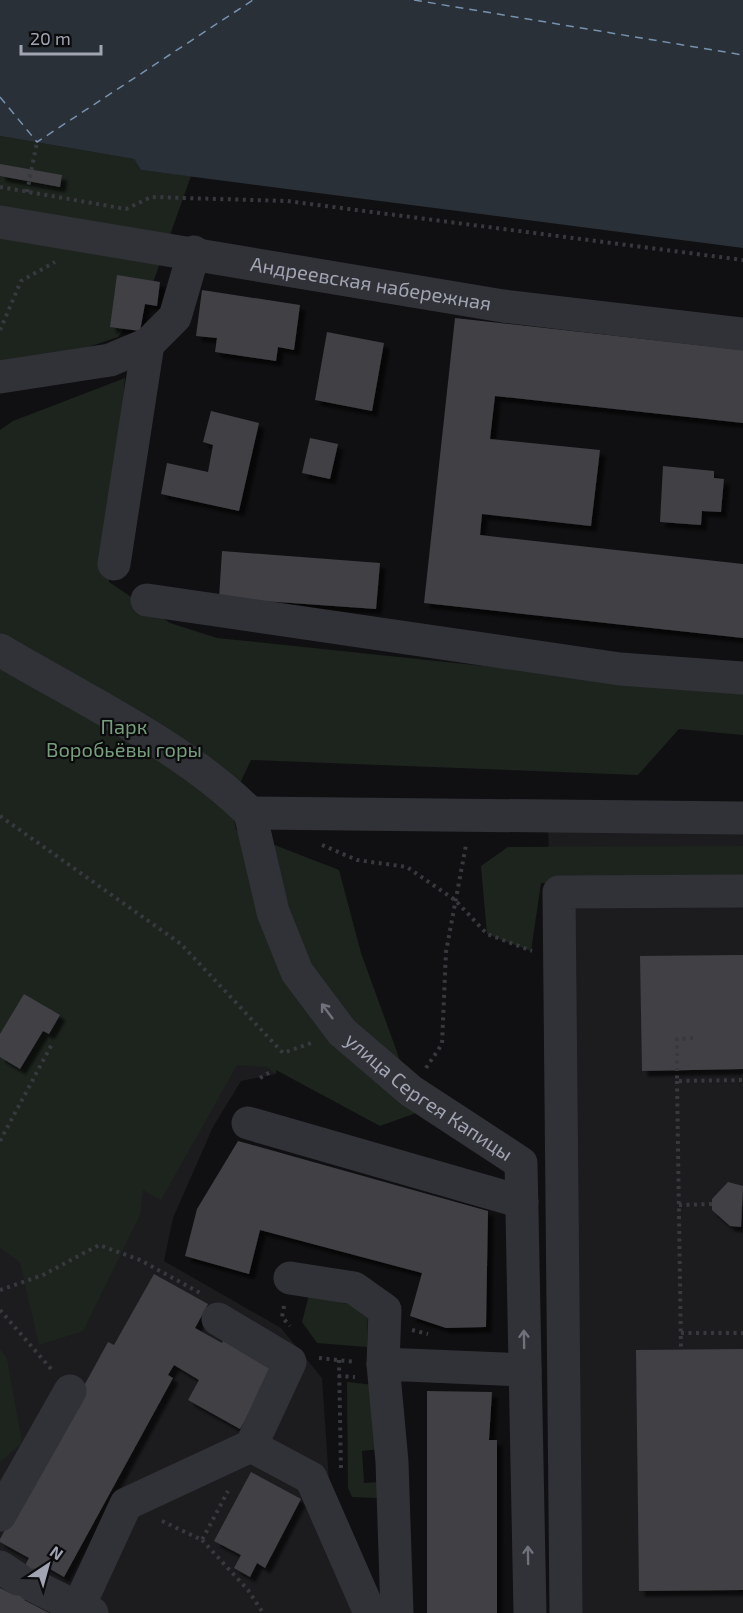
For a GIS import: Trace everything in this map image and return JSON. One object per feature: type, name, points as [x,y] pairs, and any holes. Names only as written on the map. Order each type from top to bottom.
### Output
[{"type":"street","name":"Андреевская набережная","points":[[0,222],[194,252],[503,306],[743,334]]},
{"type":"street","points":[[0,377],[110,360],[148,344],[175,316],[194,252]]},
{"type":"street","points":[[114,564],[148,344]]},
{"type":"street","points":[[147,600],[620,669],[743,678]]},
{"type":"street","points":[[0,650],[167,748],[235,797],[250,813],[743,818]]},
{"type":"street","name":"улица Сергея Капицы","points":[[250,813],[273,912],[297,972],[342,1032],[411,1091],[521,1163],[530,1613]]},
{"type":"street","points":[[566,1613],[559,892],[743,891]]},
{"type":"street","points":[[248,1123],[522,1202]]},
{"type":"street","points":[[290,1278],[354,1288],[385,1310],[384,1364],[392,1462],[397,1613]]},
{"type":"street","points":[[17,1577],[85,1610],[126,1504],[251,1446],[290,1362],[218,1319]]},
{"type":"street","points":[[384,1364],[525,1370]]},
{"type":"street","points":[[0,1515],[70,1391]]},
{"type":"street","points":[[251,1446],[311,1478],[370,1613]]},
{"type":"path","points":[[27,192],[37,142]]},
{"type":"path","points":[[0,187],[126,208],[151,197],[287,201],[743,260]]},
{"type":"path","points":[[0,330],[21,281],[60,259]]},
{"type":"path","points":[[411,1091],[442,1044],[446,952],[472,815]]},
{"type":"path","points":[[0,816],[181,944],[283,1053],[342,1032]]},
{"type":"path","points":[[314,841],[357,860],[407,867],[455,900],[487,934],[531,951],[559,949]]},
{"type":"path","points":[[681,1350],[677,1039],[693,1038]]},
{"type":"path","points":[[0,1141],[51,1044]]},
{"type":"path","points":[[260,1077],[272,1071]]},
{"type":"path","points":[[677,1081],[743,1080]]},
{"type":"path","points":[[679,1204],[712,1204]]},
{"type":"path","points":[[0,1290],[43,1275],[99,1245],[140,1260],[213,1300],[218,1319]]},
{"type":"path","points":[[290,1278],[282,1317],[297,1334]]},
{"type":"path","points":[[0,1310],[70,1391]]},
{"type":"path","points":[[681,1333],[743,1333]]},
{"type":"path","points":[[311,1350],[319,1358],[384,1364]]},
{"type":"path","points":[[339,1360],[342,1477]]},
{"type":"path","points":[[202,1540],[229,1488]]},
{"type":"path","points":[[126,1504],[202,1540],[248,1590],[263,1613]]},
{"type":"shaded area","points":[[0,0],[743,0],[743,248],[141,170],[134,159],[0,136]]},
{"type":"shaded area","points":[[548,822],[743,825],[743,1613],[567,1613]]},
{"type":"shaded area","points":[[0,848],[13,855],[276,1074],[241,1081],[213,1127],[173,1218],[164,1261],[281,1328],[322,1378],[329,1481],[381,1613],[0,1613]]},
{"type":"green space","points":[[0,136],[134,159],[141,170],[191,176],[149,294],[118,337],[31,366],[0,371]]},
{"type":"green space","name":"Парк Воробьёвы горы","points":[[125,378],[109,582],[170,623],[217,638],[743,693],[743,735],[679,729],[638,775],[251,760],[231,802],[236,830],[339,870],[361,953],[397,1052],[416,1113],[380,1126],[276,1070],[276,1074],[267,1067],[237,1065],[161,1200],[143,1190],[140,1215],[83,1331],[39,1345],[20,1262],[0,1248],[0,430],[13,421]]},
{"type":"green space","points":[[743,846],[743,879],[541,883],[531,951],[487,934],[481,866],[508,847]]},
{"type":"green space","points":[[309,1295],[368,1309],[367,1347],[317,1343],[302,1322]]},
{"type":"green space","points":[[0,1349],[7,1359],[22,1443],[0,1462]]},
{"type":"green space","points":[[347,1382],[374,1385],[379,1449],[362,1451],[364,1483],[380,1482],[384,1488],[376,1498],[352,1497],[348,1488]]},
{"type":"building","points":[[0,164],[62,175],[60,187],[0,176]]},
{"type":"building","points":[[117,275],[160,282],[157,306],[145,304],[140,331],[110,327]]},
{"type":"building","points":[[202,290],[300,305],[294,350],[278,347],[276,361],[215,352],[217,338],[196,336]]},
{"type":"building","points":[[455,318],[743,350],[743,423],[495,396],[490,439],[600,450],[591,526],[482,514],[480,535],[743,564],[743,638],[424,603]]},
{"type":"building","points":[[327,332],[384,343],[372,411],[315,400]]},
{"type":"building","points":[[211,411],[259,423],[239,511],[161,494],[167,463],[208,472],[213,445],[203,442]]},
{"type":"building","points":[[310,438],[338,444],[330,479],[302,473]]},
{"type":"building","points":[[663,466],[714,471],[714,478],[724,479],[721,512],[702,511],[701,525],[660,522]]},
{"type":"building","points":[[222,551],[380,563],[376,609],[219,598]]},
{"type":"building","points":[[743,955],[743,1069],[642,1071],[640,956]]},
{"type":"building","points":[[24,994],[60,1015],[49,1034],[43,1031],[20,1069],[0,1057],[0,1034]]},
{"type":"building","points":[[238,1141],[488,1211],[486,1327],[446,1328],[410,1316],[422,1273],[260,1230],[249,1274],[185,1256],[197,1209]]},
{"type":"building","points":[[728,1182],[743,1186],[741,1227],[730,1226],[712,1210],[712,1199]]},
{"type":"building","points":[[154,1274],[208,1304],[195,1328],[222,1343],[224,1339],[276,1368],[240,1429],[188,1400],[199,1380],[174,1365],[168,1375],[173,1378],[64,1577],[43,1565],[24,1600],[49,1613],[0,1613],[0,1588],[10,1593],[29,1558],[0,1542],[0,1539],[108,1342],[114,1345]]},
{"type":"building","points":[[743,1349],[743,1590],[639,1591],[636,1350]]},
{"type":"building","points":[[427,1391],[492,1392],[489,1440],[497,1440],[497,1613],[427,1613]]},
{"type":"building","points":[[251,1472],[301,1499],[265,1568],[257,1563],[250,1577],[234,1568],[241,1555],[214,1541]]},
{"type":"ferry route","points":[[0,97],[37,142],[253,0]]},
{"type":"ferry route","points":[[414,0],[743,55]]}]
